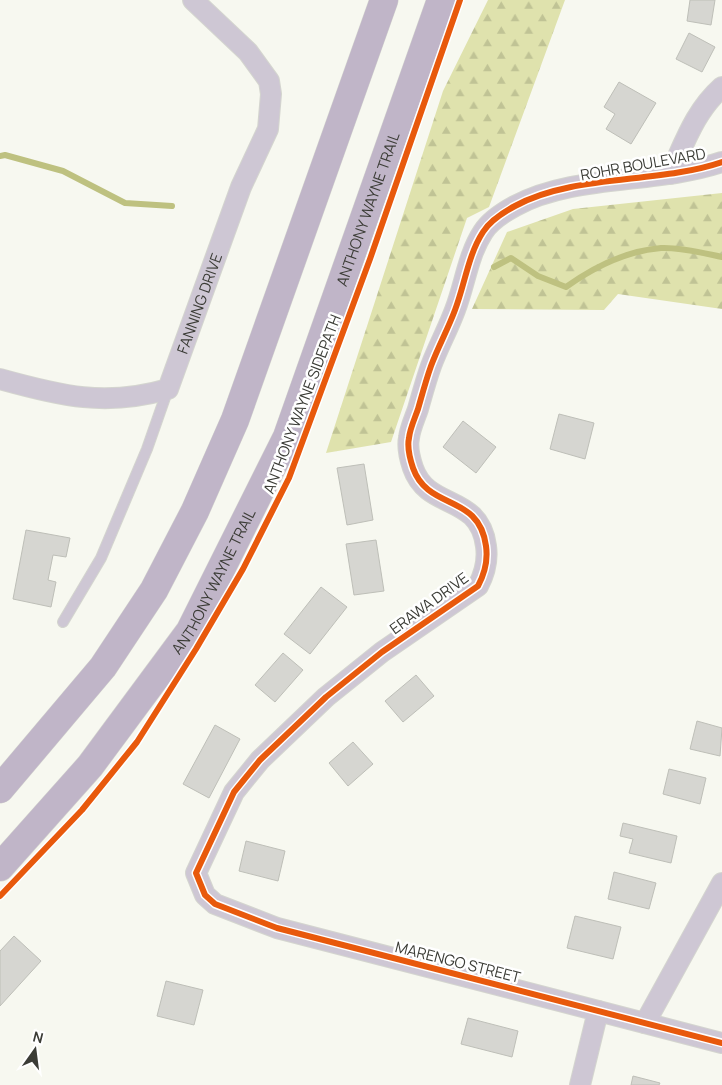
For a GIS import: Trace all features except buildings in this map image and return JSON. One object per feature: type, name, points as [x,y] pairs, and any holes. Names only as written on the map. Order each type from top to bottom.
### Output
[{"type":"highway","points":[[0,789],[102,667],[154,590],[196,511],[235,420],[384,0]]},
{"type":"highway","name":"ANTHONY WAYNE TRAIL","points":[[0,866],[90,766],[190,631],[287,437],[441,0]]},
{"type":"street","name":"FANNING DRIVE","points":[[168,389],[241,187],[268,129],[270,103],[268,80],[259,65],[235,38],[193,0]]},
{"type":"street","points":[[670,174],[698,114],[706,101],[722,88]]},
{"type":"street","name":"ROHR BOULEVARD","points":[[455,309],[473,253],[484,230],[500,215],[532,198],[569,189],[670,174],[722,162]]},
{"type":"street","name":"ERAWA DRIVE","points":[[199,884],[196,873],[234,792],[260,760],[326,697],[382,652],[478,586],[484,575],[487,554],[484,530],[480,522],[473,514],[422,485],[413,468],[409,452],[408,439],[431,366],[455,309]]},
{"type":"street","points":[[0,379],[63,394],[99,400],[140,397],[168,389]]},
{"type":"street","name":"MARENGO STREET","points":[[199,884],[205,895],[215,904],[278,928],[722,1043]]},
{"type":"street","points":[[645,1023],[722,884]]},
{"type":"street","points":[[580,1085],[598,1011]]},
{"type":"lane","name":"FANNING DRIVE","points":[[63,622],[101,558],[147,449],[168,389]]},
{"type":"green space","points":[[488,0],[565,0],[489,207],[467,218],[391,442],[326,453],[443,91]]},
{"type":"green space","points":[[722,193],[722,309],[618,294],[604,310],[472,309],[507,232],[573,209]]},
{"type":"waterway","points":[[0,156],[5,155],[63,171],[125,203],[172,206]]},
{"type":"waterway","points":[[494,267],[511,258],[538,276],[566,287],[610,261],[648,250],[676,248],[722,257]]},
{"type":"cycle path","name":"ANTHONY WAYNE SIDEPATH","points":[[0,896],[82,810],[137,742],[196,649],[243,569],[289,478],[370,259],[460,0]]},
{"type":"cycle path","points":[[722,162],[671,174],[563,189],[538,196],[515,206],[498,217],[486,228],[470,260],[455,310],[431,366],[408,442],[413,468],[420,482],[441,498],[464,509],[474,518],[481,529],[487,556],[478,586],[382,652],[326,697],[260,760],[234,792],[196,873],[205,895],[215,904],[277,928],[722,1043]]}]
